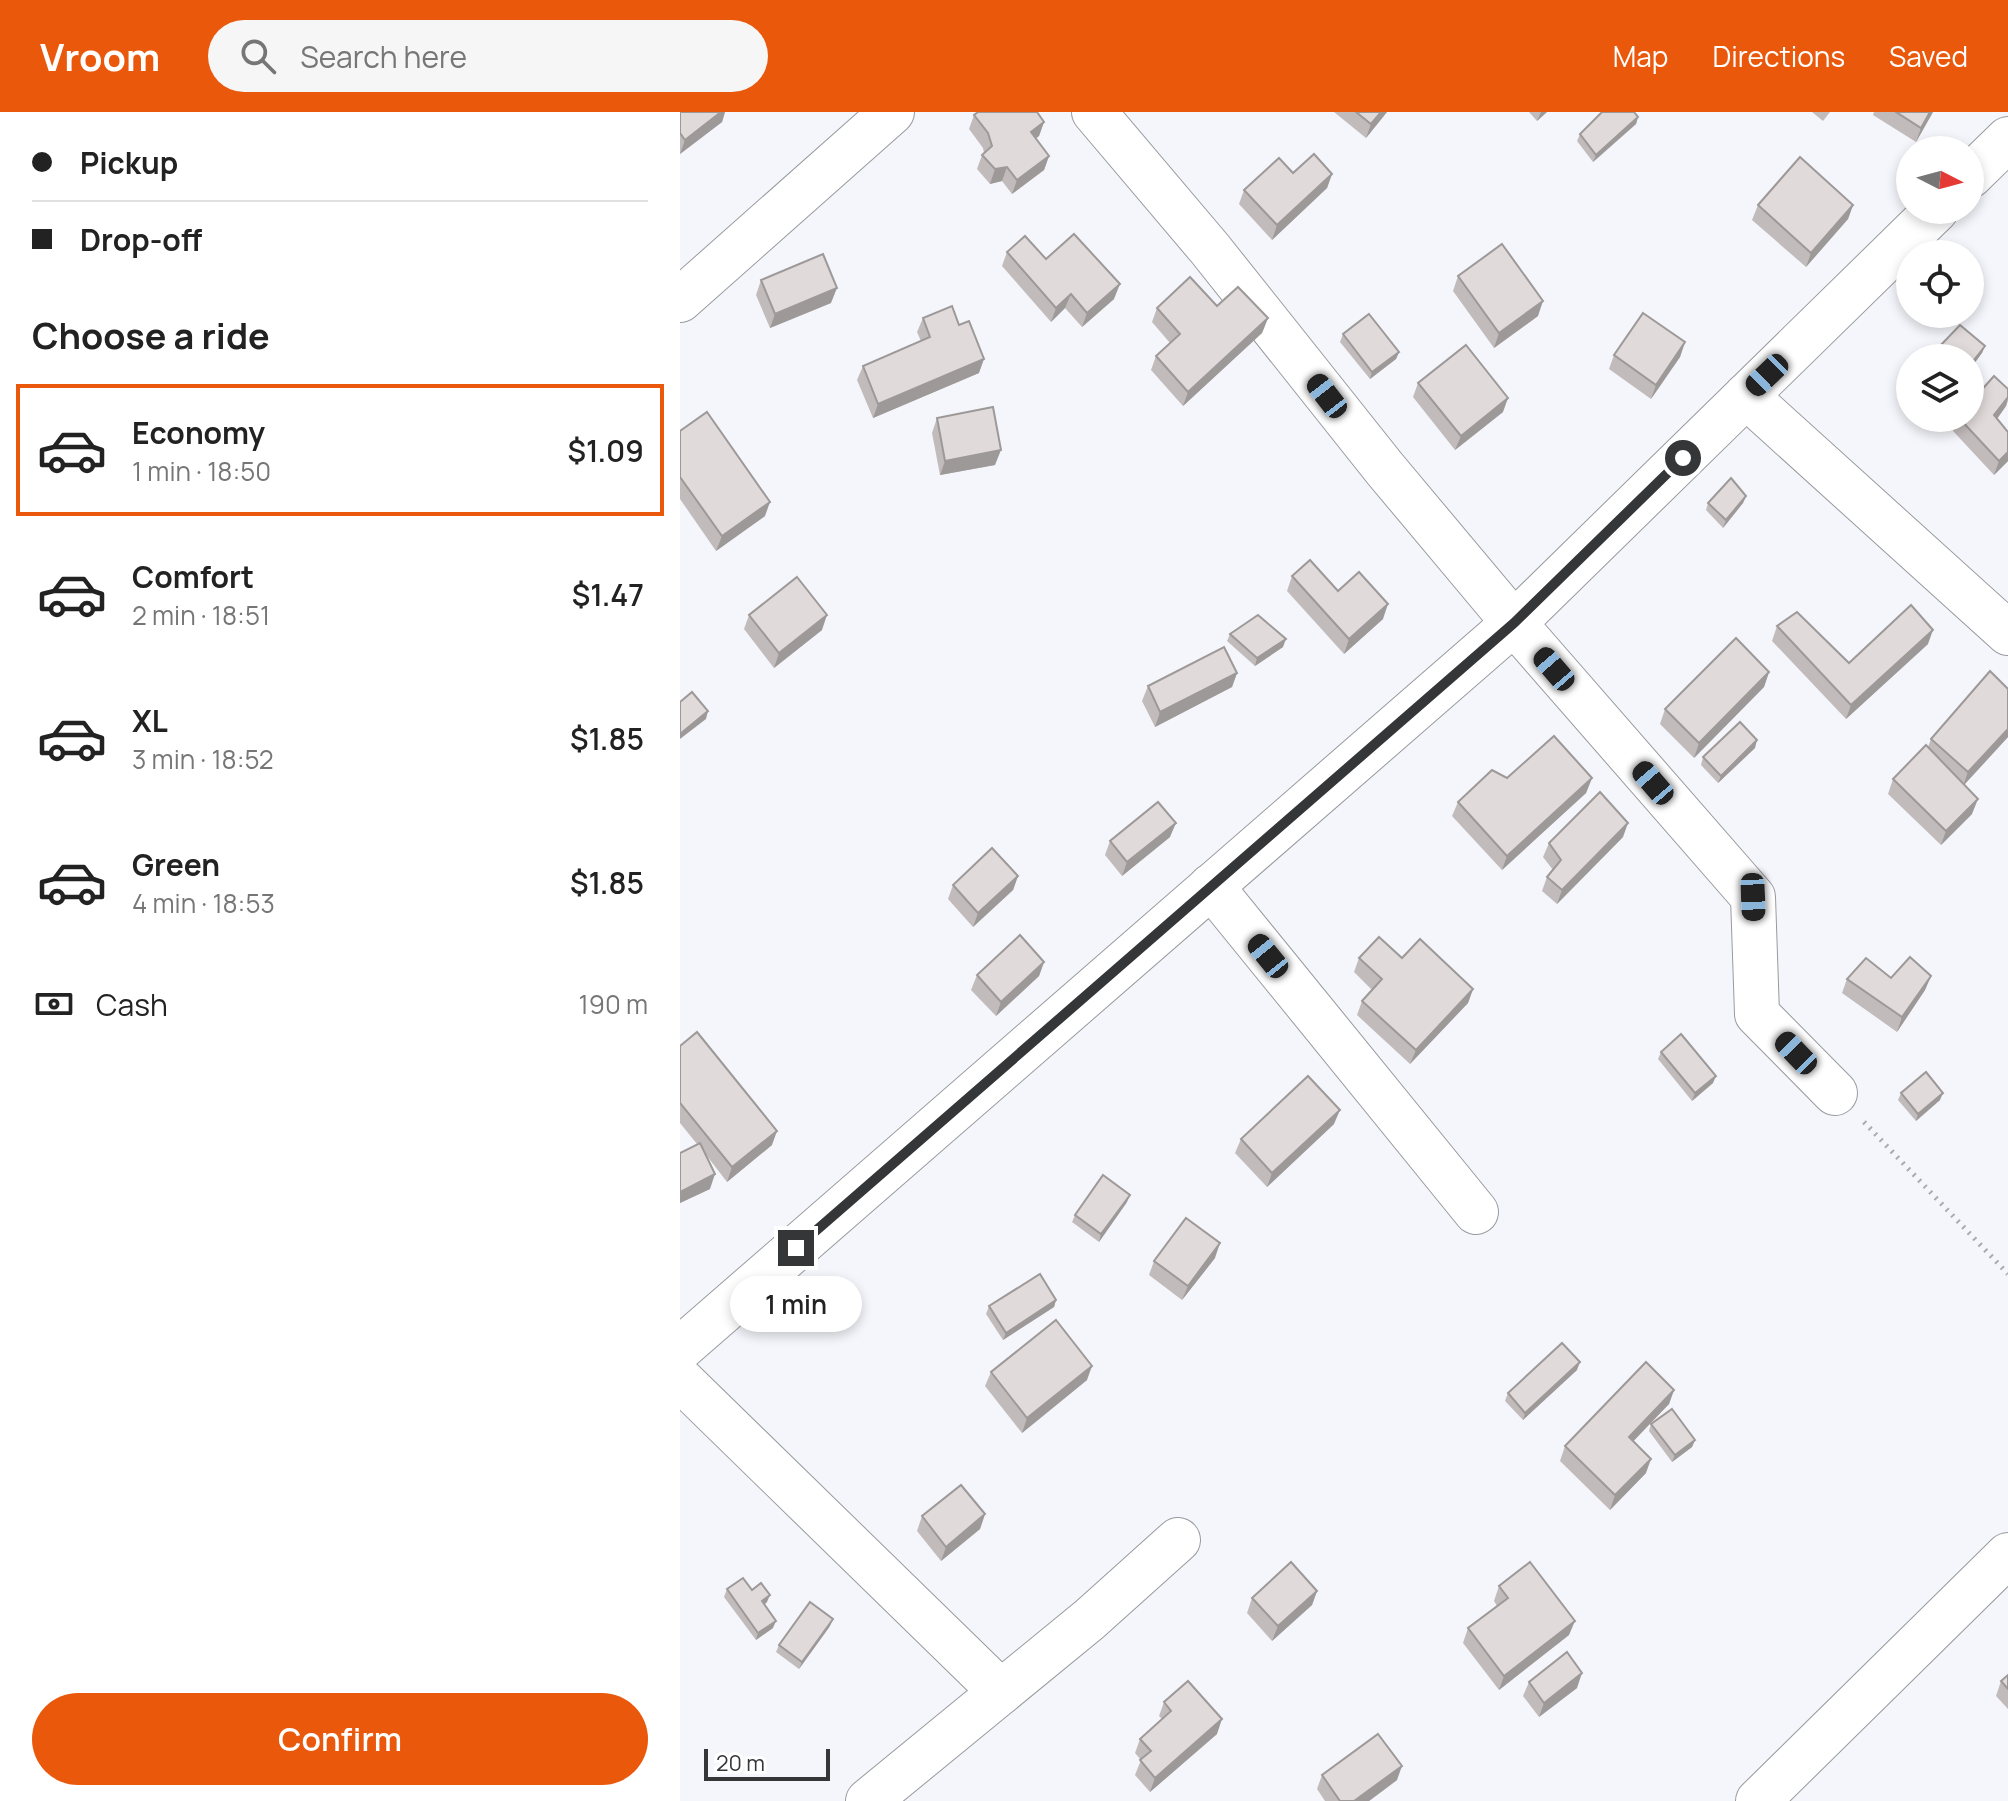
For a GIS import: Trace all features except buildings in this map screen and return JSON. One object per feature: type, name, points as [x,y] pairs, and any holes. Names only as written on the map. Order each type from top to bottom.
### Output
[{"type":"street","points":[[680,300],[892,112]]},
{"type":"street","points":[[1094,112],[1210,249],[1385,469],[1514,623],[1753,897],[1757,1014],[1835,1093]]},
{"type":"street","points":[[1984,162],[2008,139]]},
{"type":"street","points":[[680,1349],[1514,623],[1922,224]]},
{"type":"street","points":[[1746,396],[2008,633]]},
{"type":"street","points":[[1211,886],[1476,1212]]},
{"type":"street","points":[[680,1379],[1001,1692]]},
{"type":"street","points":[[868,1801],[1090,1619],[1178,1540]]},
{"type":"street","points":[[1758,1801],[2008,1555]]},
{"type":"path","points":[[1835,1093],[1898,1154],[2008,1274]]},
{"type":"route","points":[[796,1248],[1514,623],[1683,458]]}]
